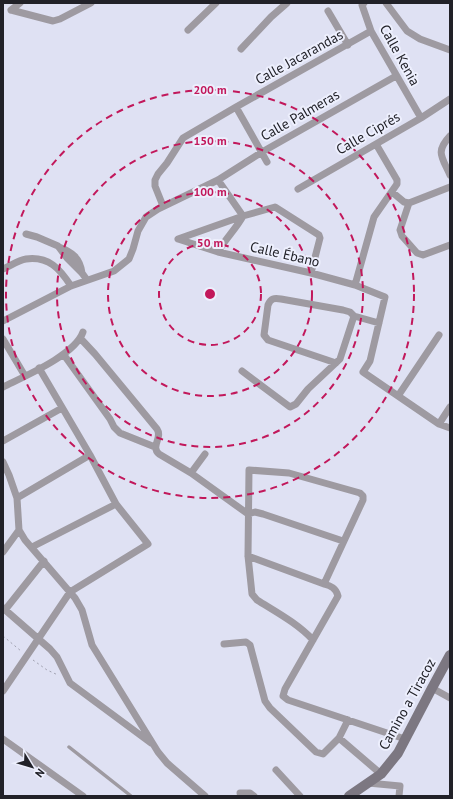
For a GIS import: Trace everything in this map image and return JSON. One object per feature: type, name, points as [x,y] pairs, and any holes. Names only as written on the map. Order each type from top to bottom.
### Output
[{"type":"street","points":[[20,3],[11,10],[53,21],[92,3]]},
{"type":"street","points":[[188,30],[216,3]]},
{"type":"street","points":[[241,49],[271,17],[287,3]]},
{"type":"street","points":[[386,3],[407,31],[413,36],[450,50]]},
{"type":"street","name":"Calle Kenia","points":[[362,4],[371,31],[421,118]]},
{"type":"street","points":[[328,11],[348,45]]},
{"type":"street","name":"Calle Jacarandas","points":[[163,206],[155,186],[155,180],[183,138],[371,31]]},
{"type":"street","name":"Calle Palmeras","points":[[3,320],[72,286],[114,271],[129,259],[134,248],[138,231],[146,217],[163,206],[218,180],[262,152],[396,76]]},
{"type":"street","name":"Calle Ciprés","points":[[298,189],[421,118],[450,99]]},
{"type":"street","points":[[236,107],[267,162]]},
{"type":"street","points":[[450,136],[443,144],[441,154],[450,175]]},
{"type":"street","points":[[355,285],[374,217],[397,184],[397,180],[376,144]]},
{"type":"street","points":[[218,180],[243,216]]},
{"type":"street","points":[[392,192],[404,202],[409,204],[450,187]]},
{"type":"street","points":[[409,204],[400,230],[402,236],[417,253],[422,255],[450,245]]},
{"type":"street","points":[[218,252],[243,216],[275,207],[319,235],[320,238],[311,273]]},
{"type":"street","name":"Calle Ébano","points":[[243,216],[178,239],[218,252],[311,273],[355,285],[385,297],[379,323]]},
{"type":"street","points":[[26,234],[58,246],[87,280]]},
{"type":"street","points":[[3,269],[25,259],[37,259],[54,265],[60,269],[72,286]]},
{"type":"street","points":[[336,363],[271,342],[265,338],[268,305],[272,299],[281,299],[344,310],[350,312],[354,316],[379,323],[370,361],[363,372],[439,424],[450,428]]},
{"type":"street","points":[[242,371],[290,407],[296,404],[308,389],[340,359],[354,316]]},
{"type":"street","points":[[398,396],[439,335]]},
{"type":"street","points":[[3,388],[64,354],[82,336],[160,433],[155,447]]},
{"type":"street","points":[[3,339],[25,376]]},
{"type":"street","points":[[64,354],[110,418],[114,427],[120,433],[155,447],[159,454],[191,473],[248,514]]},
{"type":"street","points":[[3,691],[70,592],[148,544],[116,504],[90,455],[39,368]]},
{"type":"street","points":[[439,424],[450,407]]},
{"type":"street","points":[[3,441],[62,408]]},
{"type":"street","points":[[191,473],[204,454]]},
{"type":"street","points":[[17,498],[90,455]]},
{"type":"street","points":[[3,464],[17,498],[19,530],[25,540],[70,592],[82,610],[92,645],[154,746],[167,763],[205,796]]},
{"type":"street","points":[[313,640],[306,632],[294,623],[256,600],[252,594],[248,556],[249,470],[289,473],[363,496],[363,500],[324,584]]},
{"type":"street","points":[[32,547],[116,504]]},
{"type":"street","points":[[248,514],[255,512],[263,514],[344,541]]},
{"type":"street","points":[[3,552],[19,530]]},
{"type":"street","points":[[248,556],[324,584],[334,588],[337,591],[338,596],[285,689],[284,696],[288,700],[405,740]]},
{"type":"street","points":[[44,561],[4,609],[39,639],[57,657],[70,683],[154,746]]},
{"type":"street","points":[[224,644],[246,642],[250,645],[265,701],[270,708],[316,752],[322,754],[339,738],[348,720]]},
{"type":"street","name":"Camino a Tiracoz","points":[[350,796],[381,774],[398,753],[450,655]]},
{"type":"street","points":[[432,688],[449,697]]},
{"type":"street","points":[[339,738],[381,774]]},
{"type":"street","points":[[3,739],[83,796]]},
{"type":"street","points":[[276,770],[300,796]]},
{"type":"street","points":[[368,783],[400,786],[399,796]]},
{"type":"street","points":[[240,793],[250,793],[254,796]]},
{"type":"lane","points":[[69,747],[131,796]]},
{"type":"path","points":[[3,636],[27,656],[47,670],[56,673],[70,683]]}]
